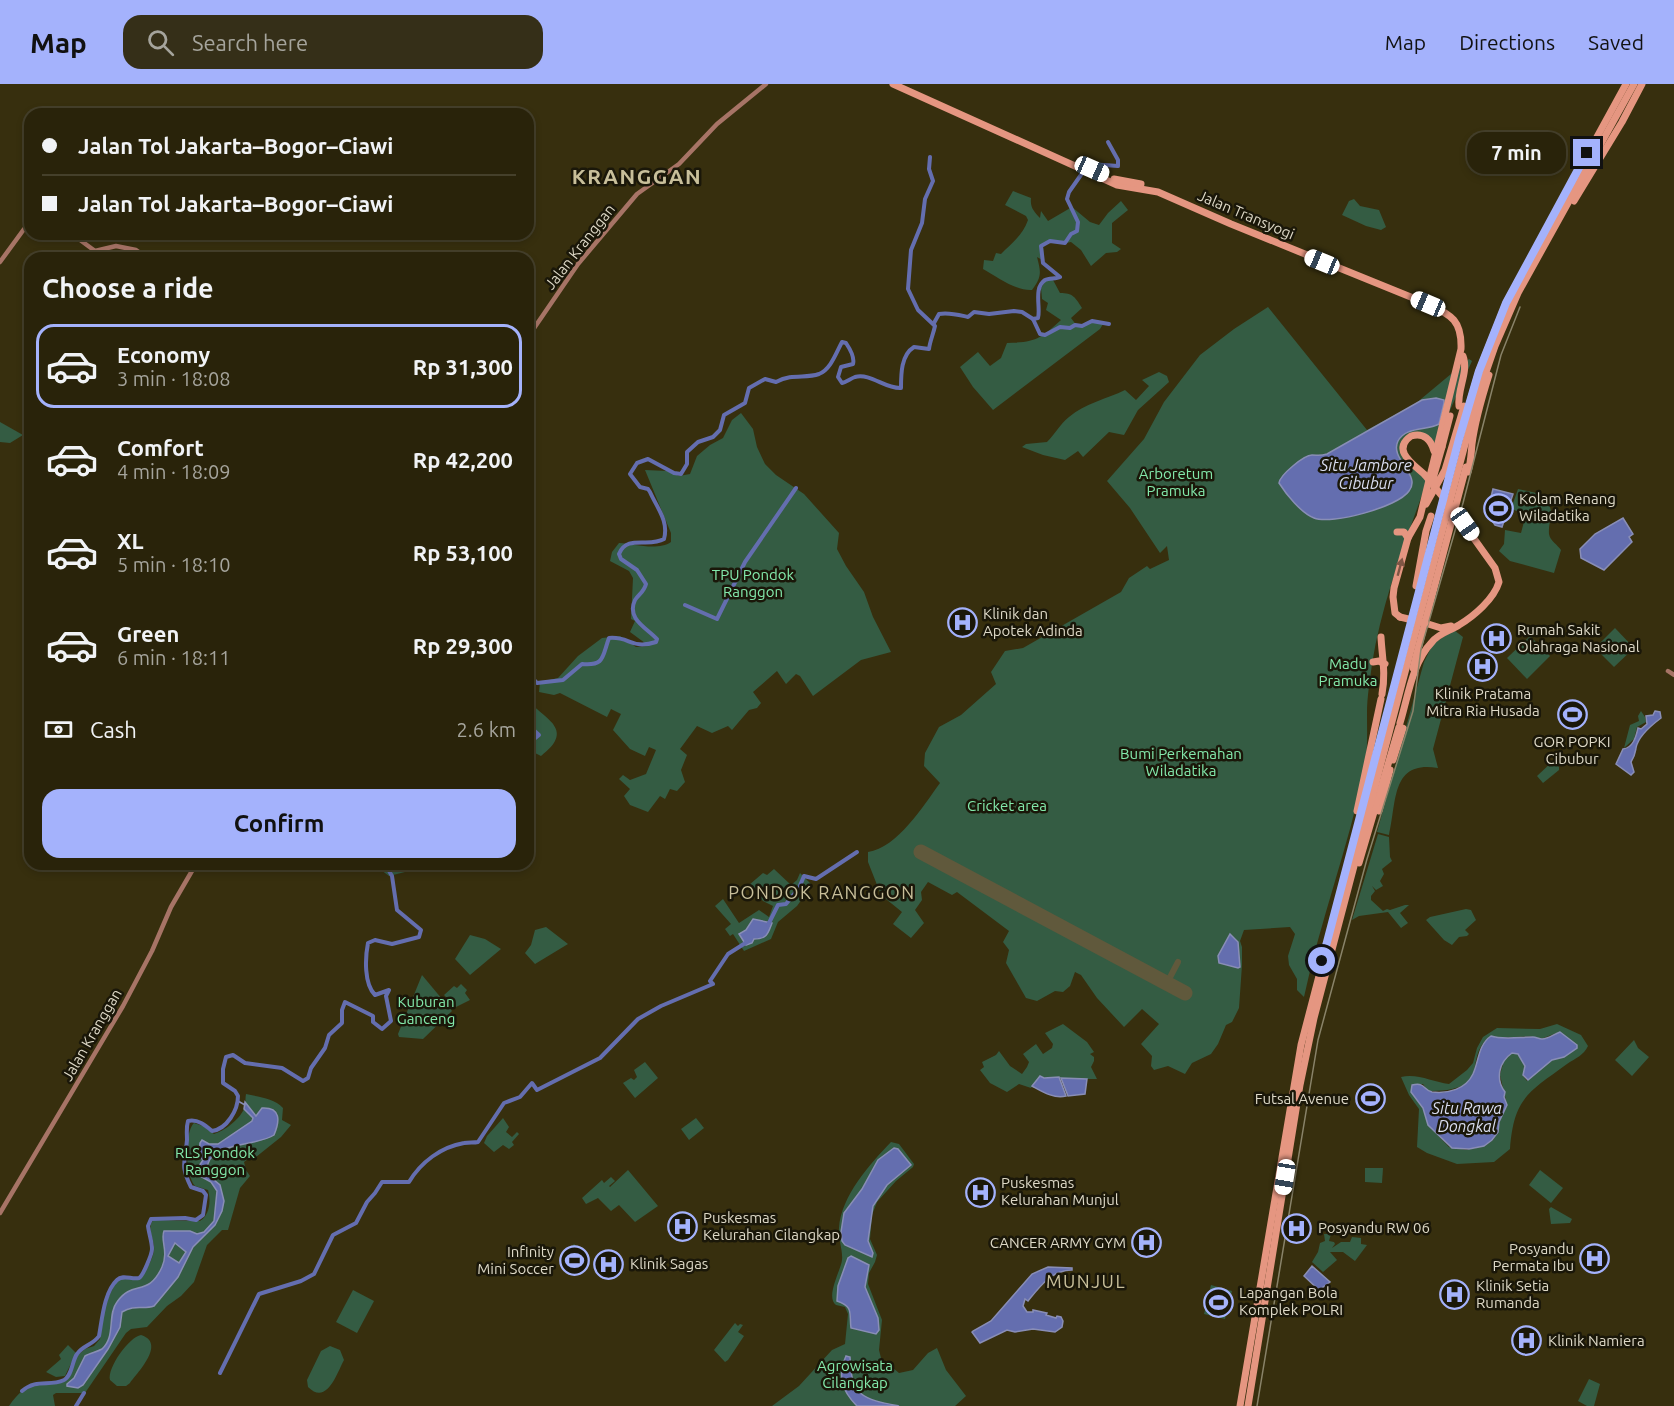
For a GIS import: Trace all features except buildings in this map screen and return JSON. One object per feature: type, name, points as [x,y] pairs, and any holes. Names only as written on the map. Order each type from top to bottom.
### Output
[{"type":"highway","name":"Jalan Transyogi","points":[[893,84],[947,106]]},
{"type":"highway","name":"Jalan Transyogi","points":[[900,84],[1111,178],[1137,186],[1162,189],[1310,254],[1454,313],[1465,334],[1463,356],[1434,454],[1420,517],[1408,538],[1392,597],[1395,613],[1400,617],[1447,628],[1465,621]]},
{"type":"highway","points":[[1420,517],[1428,497],[1442,478],[1458,422],[1514,288],[1625,85]]},
{"type":"highway","points":[[1240,1406],[1307,1016],[1342,899],[1469,425],[1495,346],[1518,293],[1554,229],[1622,122],[1640,85]]},
{"type":"highway","name":"Jalan Transyogi","points":[[1400,290],[1453,318],[1460,331],[1461,343],[1446,437],[1434,474],[1436,488]]},
{"type":"highway","points":[[1465,524],[1460,514],[1460,500],[1471,463],[1472,444],[1495,346]]},
{"type":"highway","points":[[1459,406],[1458,396],[1466,365],[1463,356]]},
{"type":"highway","points":[[1248,1406],[1306,1051],[1410,624],[1479,371]]},
{"type":"highway","points":[[1408,697],[1414,674],[1428,645],[1437,636],[1465,621],[1492,596],[1499,582],[1495,568],[1465,524],[1425,475],[1405,456],[1402,449],[1403,444],[1411,436],[1422,435],[1430,441],[1434,454]]},
{"type":"highway","points":[[1446,437],[1444,454],[1447,456],[1450,454]]},
{"type":"highway","points":[[1342,899],[1378,813],[1402,726],[1414,664],[1466,467]]},
{"type":"highway","points":[[1410,624],[1422,552],[1432,514],[1445,492]]},
{"type":"highway","points":[[1397,532],[1404,532],[1408,538]]},
{"type":"highway","points":[[1342,899],[1339,884],[1359,803],[1381,696],[1385,664],[1381,637]]},
{"type":"highway","points":[[1372,662],[1379,661],[1385,664]]},
{"type":"highway","points":[[1366,843],[1372,813],[1402,726]]},
{"type":"main road","name":"Jalan Kranggan","points":[[534,328],[578,264],[637,194],[675,167],[717,124],[766,84]]},
{"type":"main road","points":[[0,262],[24,229]]},
{"type":"main road","points":[[80,240],[95,251],[116,246],[139,252]]},
{"type":"main road","points":[[1668,671],[1674,675]]},
{"type":"main road","name":"Jalan Kranggan","points":[[0,1213],[123,1006],[152,951],[171,907],[193,870]]},
{"type":"green space","points":[[1013,191],[1031,198],[1034,211],[1040,218],[1041,211],[1048,221],[1072,207],[1090,222],[1099,225],[1121,201],[1128,210],[1112,223],[1112,243],[1121,249],[1117,252],[1106,253],[1091,266],[1081,250],[1071,242],[1061,244],[1051,242],[1043,246],[1044,261],[1037,257],[1040,274],[1032,290],[1007,283],[983,269],[984,260],[993,261],[996,253],[1001,254],[1020,234],[1028,220],[1026,216],[1005,205]]},
{"type":"green space","points":[[1354,199],[1360,206],[1379,210],[1386,227],[1381,230],[1366,226],[1342,215],[1349,201]]},
{"type":"green space","points":[[1046,280],[1053,280],[1060,293],[1073,296],[1082,308],[1071,318],[1077,326],[1094,321],[1103,324],[1100,329],[993,410],[973,387],[960,367],[978,352],[990,366],[1001,358],[1007,343],[1025,342],[1037,338],[1061,320],[1046,310],[1048,303],[1042,299],[1041,288]]},
{"type":"green space","name":"Bumi Perkemahan Wiladatika","points":[[1268,307],[1367,430],[1415,404],[1469,359],[1472,361],[1434,446],[1414,434],[1401,450],[1427,481],[1395,571],[1376,640],[1367,707],[1367,750],[1364,772],[1304,997],[1297,990],[1297,979],[1289,965],[1288,956],[1295,934],[1290,927],[1244,930],[1240,941],[1242,965],[1239,1008],[1232,1022],[1226,1025],[1211,1054],[1192,1063],[1185,1074],[1168,1066],[1154,1070],[1151,1066],[1152,1056],[1141,1044],[1159,1024],[1142,1009],[1124,1027],[1097,998],[1081,975],[1075,972],[1070,986],[1063,992],[1055,991],[1037,1001],[1026,998],[1006,963],[1009,950],[1003,942],[1009,931],[957,892],[952,895],[928,882],[921,892],[922,900],[915,910],[924,923],[911,938],[893,924],[902,912],[881,895],[868,862],[868,852],[879,849],[899,834],[940,783],[924,766],[925,753],[939,727],[961,715],[996,684],[991,672],[1005,651],[1023,648],[1121,592],[1129,578],[1147,566],[1150,569],[1169,560],[1167,546],[1160,553],[1130,508],[1107,481],[1144,439],[1164,402],[1200,355]]},
{"type":"green space","points":[[1159,372],[1167,376],[1169,382],[1138,410],[1124,435],[1109,432],[1083,457],[1078,451],[1065,460],[1022,447],[1026,444],[1047,442],[1069,417],[1082,408],[1125,390],[1136,400],[1149,386],[1142,380]]},
{"type":"green space","name":"TPU Pondok Ranggon","points":[[741,413],[753,429],[757,447],[765,464],[776,475],[804,494],[839,533],[837,549],[864,592],[873,617],[891,652],[861,660],[813,696],[800,676],[796,674],[786,684],[777,671],[753,692],[761,703],[757,708],[749,710],[732,730],[728,726],[712,733],[697,726],[680,749],[687,755],[681,770],[685,782],[677,791],[670,789],[665,799],[660,796],[648,812],[630,805],[624,796],[630,789],[619,779],[623,775],[630,780],[646,774],[656,750],[649,747],[645,756],[630,749],[613,730],[621,714],[611,709],[607,717],[560,693],[554,695],[539,692],[540,682],[558,678],[578,656],[602,638],[620,636],[636,647],[649,646],[630,632],[635,621],[631,619],[633,578],[629,571],[610,561],[612,552],[619,543],[653,547],[671,542],[671,533],[645,470],[667,471],[679,476],[690,474],[697,456],[723,438],[732,420]]},
{"type":"green space","points":[[0,422],[23,435],[10,443],[0,442]]},
{"type":"green space","points":[[1518,489],[1541,494],[1549,505],[1551,514],[1549,534],[1561,550],[1554,573],[1510,561],[1499,551],[1504,544],[1505,530],[1521,533],[1526,514],[1511,509]]},
{"type":"green space","points":[[1615,628],[1634,648],[1614,667],[1597,650],[1598,645]]},
{"type":"green space","points":[[1454,630],[1463,637],[1433,749],[1438,768],[1423,767],[1412,770],[1404,777],[1396,797],[1389,835],[1377,832],[1424,662],[1433,644]]},
{"type":"green space","points":[[1530,636],[1550,656],[1527,679],[1507,658]]},
{"type":"green space","points":[[534,706],[549,720],[557,732],[551,747],[541,756],[534,752]]},
{"type":"green space","points":[[1641,711],[1646,722],[1637,727],[1634,739],[1624,748],[1630,725],[1639,721],[1638,716]]},
{"type":"green space","points":[[1552,762],[1559,767],[1559,770],[1543,783],[1537,776]]},
{"type":"green space","points":[[1378,834],[1389,837],[1392,861],[1382,869],[1384,874],[1380,881],[1383,886],[1376,890],[1372,886],[1375,891],[1371,900],[1383,911],[1409,905],[1400,913],[1408,923],[1401,928],[1388,912],[1359,916],[1352,920]]},
{"type":"green space","points":[[774,869],[791,885],[800,873],[812,885],[797,906],[778,922],[771,939],[744,951],[733,934],[730,936],[725,929],[731,924],[715,906],[723,899],[739,923],[759,910],[769,917],[773,906],[763,901],[749,885],[763,873],[767,875]]},
{"type":"green space","points":[[381,870],[406,870],[405,872],[389,876]]},
{"type":"green space","points":[[1466,909],[1471,910],[1476,920],[1465,930],[1469,934],[1459,937],[1452,945],[1444,940],[1426,920],[1430,917]]},
{"type":"green space","points":[[546,927],[568,944],[535,964],[525,953],[531,945],[535,930]]},
{"type":"green space","points":[[470,935],[485,939],[501,949],[470,975],[455,959]]},
{"type":"green space","name":"Kuburan Ganceng","points":[[422,975],[452,1011],[423,1039],[399,1037],[398,1034]]},
{"type":"green space","points":[[461,984],[467,990],[465,993],[470,1000],[456,1007],[444,995],[454,986],[457,988]]},
{"type":"green space","points":[[1063,1024],[1087,1042],[1094,1052],[1090,1054],[1094,1057],[1091,1067],[1097,1079],[1058,1079],[1040,1076],[1031,1088],[1019,1084],[1007,1092],[990,1083],[980,1070],[984,1067],[982,1062],[999,1051],[1010,1066],[1022,1074],[1029,1062],[1023,1054],[1036,1044],[1043,1054],[1052,1048],[1053,1044],[1045,1033]]},
{"type":"green space","points":[[1557,1024],[1581,1035],[1588,1046],[1582,1054],[1533,1089],[1526,1098],[1515,1118],[1510,1149],[1494,1162],[1457,1164],[1417,1147],[1419,1109],[1409,1095],[1401,1077],[1419,1077],[1449,1084],[1473,1063],[1483,1037],[1497,1028],[1540,1029]],"holes":[[[1559,1032],[1577,1045],[1577,1048],[1564,1057],[1552,1060],[1527,1081],[1523,1076],[1525,1067],[1518,1054],[1512,1053],[1504,1060],[1500,1075],[1507,1105],[1499,1123],[1498,1132],[1485,1146],[1467,1150],[1449,1147],[1428,1125],[1423,1108],[1411,1092],[1411,1085],[1423,1084],[1428,1091],[1451,1089],[1464,1085],[1474,1071],[1482,1044],[1491,1036],[1541,1039]]]},
{"type":"green space","points":[[1634,1040],[1638,1048],[1649,1057],[1632,1076],[1615,1060]]},
{"type":"green space","points":[[645,1062],[658,1078],[635,1098],[623,1083],[631,1078],[634,1080],[637,1077],[634,1070]]},
{"type":"green space","name":"RLS Pondok Ranggon","points":[[246,1094],[275,1102],[283,1108],[282,1120],[291,1125],[281,1137],[256,1157],[253,1155],[244,1162],[250,1176],[240,1188],[228,1230],[222,1230],[207,1245],[194,1282],[147,1327],[131,1329],[126,1333],[85,1393],[56,1393],[53,1395],[55,1406],[9,1406],[29,1387],[66,1380],[77,1356],[85,1349],[94,1346],[100,1339],[104,1306],[116,1282],[123,1278],[141,1278],[151,1261],[154,1246],[150,1228],[153,1220],[200,1221],[206,1215],[209,1203],[208,1190],[195,1186],[189,1173],[187,1144],[191,1128],[194,1123],[214,1134],[222,1130],[242,1113]]},
{"type":"green space","points":[[503,1118],[509,1127],[506,1132],[512,1137],[517,1132],[519,1134],[512,1142],[514,1145],[509,1149],[503,1145],[494,1152],[484,1143],[487,1136]]},
{"type":"green space","points":[[696,1118],[704,1128],[689,1140],[681,1129]]},
{"type":"green space","name":"Agrowisata Cilangkap","points":[[891,1142],[899,1144],[914,1164],[877,1202],[872,1215],[870,1239],[877,1255],[869,1273],[868,1284],[882,1320],[879,1350],[881,1358],[899,1373],[913,1370],[928,1353],[937,1348],[946,1370],[966,1396],[955,1406],[772,1406],[799,1386],[832,1350],[845,1344],[848,1314],[845,1307],[836,1305],[832,1296],[842,1260],[839,1232],[841,1216],[858,1181]]},
{"type":"green space","points":[[1365,1168],[1383,1168],[1382,1183],[1365,1182]]},
{"type":"green space","points":[[628,1170],[658,1206],[635,1222],[619,1205],[611,1211],[598,1198],[586,1204],[582,1198],[602,1180],[604,1183],[611,1177],[615,1181],[610,1187]]},
{"type":"green space","points":[[1540,1170],[1563,1188],[1551,1203],[1529,1185]]},
{"type":"green space","points":[[1551,1207],[1572,1219],[1570,1223],[1551,1224],[1549,1209]]},
{"type":"green space","points":[[1324,1234],[1331,1234],[1329,1241],[1335,1244],[1332,1248],[1341,1242],[1350,1242],[1352,1237],[1361,1238],[1361,1244],[1367,1245],[1355,1261],[1343,1252],[1330,1252],[1337,1260],[1323,1272],[1312,1262],[1320,1243],[1325,1241]]},
{"type":"green space","name":"Infinity Mini Soccer","points":[[574,1244],[582,1251],[580,1253],[585,1258],[580,1263],[586,1269],[581,1274],[563,1257]]},
{"type":"green space","name":"Lapangan Bola Komplek POLRI","points":[[1211,1285],[1232,1291],[1225,1319],[1204,1314]]},
{"type":"green space","points":[[353,1290],[374,1301],[357,1333],[336,1322]]},
{"type":"green space","points":[[735,1323],[738,1326],[743,1325],[738,1332],[744,1336],[725,1362],[714,1350]]},
{"type":"green space","points":[[141,1335],[151,1344],[148,1358],[130,1383],[126,1386],[117,1386],[110,1380],[115,1361],[131,1341]]},
{"type":"green space","points":[[68,1345],[76,1353],[65,1376],[56,1377],[46,1372],[61,1359],[59,1355]]},
{"type":"green space","points":[[330,1346],[340,1350],[344,1360],[330,1386],[321,1393],[315,1392],[308,1387],[307,1380],[321,1351]]},
{"type":"green space","points":[[1589,1379],[1600,1384],[1594,1406],[1587,1406],[1578,1401]]},
{"type":"water","name":"Situ Jambore Cibubur","points":[[1436,398],[1444,400],[1439,424],[1406,433],[1398,441],[1396,448],[1412,479],[1412,485],[1409,491],[1392,503],[1349,517],[1323,520],[1309,516],[1299,508],[1279,483],[1288,471],[1304,458],[1327,454],[1422,400]]},
{"type":"water","name":"Kolam Renang Wiladatika","points":[[1493,489],[1513,494],[1502,527],[1495,525],[1487,513]]},
{"type":"water","points":[[1623,518],[1633,534],[1629,537],[1632,542],[1604,570],[1581,558],[1580,549],[1595,534]]},
{"type":"water","points":[[1655,711],[1660,712],[1661,718],[1646,731],[1637,744],[1631,762],[1634,772],[1631,775],[1616,764],[1623,749],[1634,742],[1638,728],[1641,729],[1647,724],[1646,716],[1653,715]]},
{"type":"water","points":[[753,919],[772,923],[764,937],[754,939],[752,943],[746,945],[739,934],[746,930]]},
{"type":"water","points":[[1230,934],[1238,942],[1240,967],[1238,968],[1219,963],[1218,956]]},
{"type":"water","name":"Situ Rawa Dongkal","points":[[1560,1032],[1577,1045],[1577,1048],[1564,1057],[1552,1060],[1528,1080],[1523,1075],[1525,1066],[1518,1054],[1512,1053],[1504,1061],[1499,1076],[1507,1105],[1499,1122],[1498,1132],[1484,1146],[1469,1149],[1452,1148],[1428,1125],[1423,1108],[1411,1092],[1412,1085],[1422,1085],[1432,1092],[1450,1091],[1461,1087],[1473,1074],[1481,1049],[1491,1036],[1542,1039]]},
{"type":"water","points":[[1040,1076],[1059,1077],[1066,1096],[1053,1096],[1032,1086]]},
{"type":"water","points":[[1061,1078],[1087,1079],[1085,1094],[1068,1096]]},
{"type":"water","points":[[245,1102],[256,1116],[262,1108],[276,1112],[278,1120],[274,1135],[221,1150],[213,1155],[208,1163],[207,1174],[220,1185],[224,1201],[215,1225],[193,1247],[178,1277],[154,1306],[131,1308],[122,1312],[120,1327],[83,1385],[78,1388],[67,1386],[74,1378],[85,1356],[102,1349],[106,1344],[109,1338],[112,1313],[117,1302],[129,1291],[146,1286],[157,1276],[164,1261],[164,1231],[190,1231],[197,1234],[204,1232],[214,1221],[217,1191],[211,1182],[200,1176],[199,1166],[203,1160],[199,1156],[200,1143],[202,1140],[209,1144],[218,1144],[252,1121],[253,1118],[244,1109]],"holes":[[[175,1243],[186,1252],[179,1263],[168,1256]]]},
{"type":"water","points":[[894,1148],[898,1149],[911,1165],[887,1185],[873,1206],[868,1241],[873,1253],[872,1257],[845,1245],[842,1241],[844,1213],[862,1189],[878,1160]]},
{"type":"water","points":[[851,1256],[869,1265],[865,1287],[878,1318],[879,1330],[876,1334],[851,1328],[848,1308],[837,1301],[838,1286],[848,1258]]},
{"type":"water","points":[[1312,1266],[1330,1282],[1319,1290],[1304,1276]]},
{"type":"water","points":[[1048,1267],[1072,1268],[1072,1270],[1052,1276],[1028,1301],[1025,1299],[1023,1306],[1027,1312],[1033,1312],[1033,1310],[1056,1318],[1061,1317],[1062,1327],[1055,1332],[1033,1329],[1015,1332],[1007,1330],[980,1343],[972,1332],[991,1321],[1032,1274]]},
{"type":"water","points":[[846,1356],[850,1357],[853,1381],[861,1394],[876,1401],[899,1406],[857,1406],[848,1395],[843,1383],[842,1370]]},
{"type":"waterway","points":[[1090,164],[1118,166],[1118,160],[1108,142]]},
{"type":"waterway","points":[[534,680],[537,683],[563,680],[582,664],[599,662],[609,638],[622,639],[636,644],[656,642],[657,639],[635,618],[633,613],[635,600],[646,584],[637,570],[621,559],[619,554],[627,544],[664,539],[665,526],[659,509],[648,489],[640,487],[630,474],[637,463],[648,459],[674,473],[681,474],[687,464],[687,452],[698,442],[713,437],[720,430],[724,415],[745,403],[749,388],[765,379],[776,382],[782,379],[819,374],[830,365],[842,342],[846,343],[853,356],[853,364],[841,367],[838,377],[842,383],[861,376],[901,388],[906,355],[914,347],[929,349],[935,326],[918,310],[908,289],[911,250],[922,223],[925,199],[933,181],[929,169],[930,157]]},
{"type":"waterway","points":[[1033,319],[1038,318],[1039,314],[1038,293],[1041,284],[1047,279],[1060,277],[1043,263],[1041,246],[1050,241],[1065,243],[1071,234],[1077,231],[1078,222],[1067,199],[1069,192],[1083,172]]},
{"type":"waterway","points":[[934,323],[939,314],[968,317],[974,312],[989,314],[1014,311],[1022,312],[1033,319],[1040,334],[1045,335],[1060,327],[1082,326],[1092,321],[1109,324]]},
{"type":"waterway","points":[[685,605],[717,619],[745,562],[796,488]]},
{"type":"waterway","points":[[534,730],[539,735],[534,739]]},
{"type":"waterway","points":[[768,925],[778,905],[786,904],[799,888],[804,876],[816,879],[857,852]]},
{"type":"waterway","points":[[22,1391],[33,1385],[59,1382],[67,1378],[77,1354],[99,1336],[104,1306],[113,1285],[122,1277],[139,1278],[147,1265],[152,1249],[148,1226],[151,1219],[196,1220],[203,1215],[206,1195],[203,1191],[191,1187],[184,1169],[187,1126],[188,1121],[195,1121],[212,1131],[227,1123],[234,1113],[238,1096],[235,1091],[223,1083],[226,1057],[233,1055],[245,1063],[282,1068],[303,1081],[308,1078],[311,1068],[325,1048],[329,1035],[342,1023],[342,1010],[345,1002],[373,1016],[373,1022],[382,1029],[391,1021],[386,996],[389,990],[375,995],[367,978],[368,943],[375,940],[392,944],[419,937],[421,930],[397,910],[392,876],[388,870]]},
{"type":"waterway","points":[[220,1373],[259,1294],[301,1281],[314,1274],[333,1235],[356,1223],[367,1202],[382,1182],[409,1182],[432,1156],[456,1145],[478,1142],[504,1103],[520,1097],[532,1083],[537,1090],[600,1058],[638,1019],[661,1006],[713,984],[710,981],[728,954],[747,942]]},
{"type":"waterway","points":[[238,1101],[245,1105]]},
{"type":"waterway","points":[[76,1406],[84,1393]]},
{"type":"taxiway","points":[[1167,983],[1178,962]]},
{"type":"runway","points":[[921,852],[1185,993]]},
{"type":"tram line","points":[[1257,1406],[1318,1040],[1367,859],[1413,711],[1421,649],[1463,503],[1501,355],[1520,307]]},
{"type":"place","name":"Kolam Renang Wiladatika","points":[[1498,508]]},
{"type":"place","name":"Klinik dan Apotek Adinda","points":[[962,623]]},
{"type":"place","name":"Rumah Sakit Olahraga Nasional","points":[[1496,639]]},
{"type":"place","name":"Klinik Pratama Mitra Ria Husada","points":[[1483,667]]},
{"type":"place","name":"GOR POPKI Cibubur","points":[[1572,715]]},
{"type":"place","name":"Futsal Avenue","points":[[1370,1099]]},
{"type":"place","name":"Puskesmas Kelurahan Munjul","points":[[980,1192]]},
{"type":"place","name":"Puskesmas Kelurahan Cilangkap","points":[[682,1227]]},
{"type":"place","name":"Posyandu RW 06","points":[[1297,1228]]},
{"type":"place","name":"CANCER ARMY GYM","points":[[1147,1243]]},
{"type":"place","name":"Posyandu Permata Ibu","points":[[1595,1258]]},
{"type":"place","name":"Infinity Mini Soccer","points":[[575,1261]]},
{"type":"place","name":"Klinik Sagas","points":[[609,1264]]},
{"type":"place","name":"Klinik Setia Rumanda","points":[[1455,1295]]},
{"type":"place","name":"Lapangan Bola Komplek POLRI","points":[[1218,1302]]},
{"type":"place","name":"Klinik Namiera","points":[[1527,1341]]},
{"type":"district","name":"KRANGGAN","points":[[637,177]]},
{"type":"district","name":"PONDOK RANGGON","points":[[822,893]]},
{"type":"district","name":"MUNJUL","points":[[1086,1282]]},
{"type":"route","points":[[1322,961],[1459,439],[1479,371],[1497,323],[1514,288],[1587,153]]},
{"type":"park label","name":"Arboretum Pramuka","points":[[1176,482]]},
{"type":"park label","name":"Madu Pramuka","points":[[1348,672]]},
{"type":"park label","name":"Cricket area","points":[[1007,806]]}]
